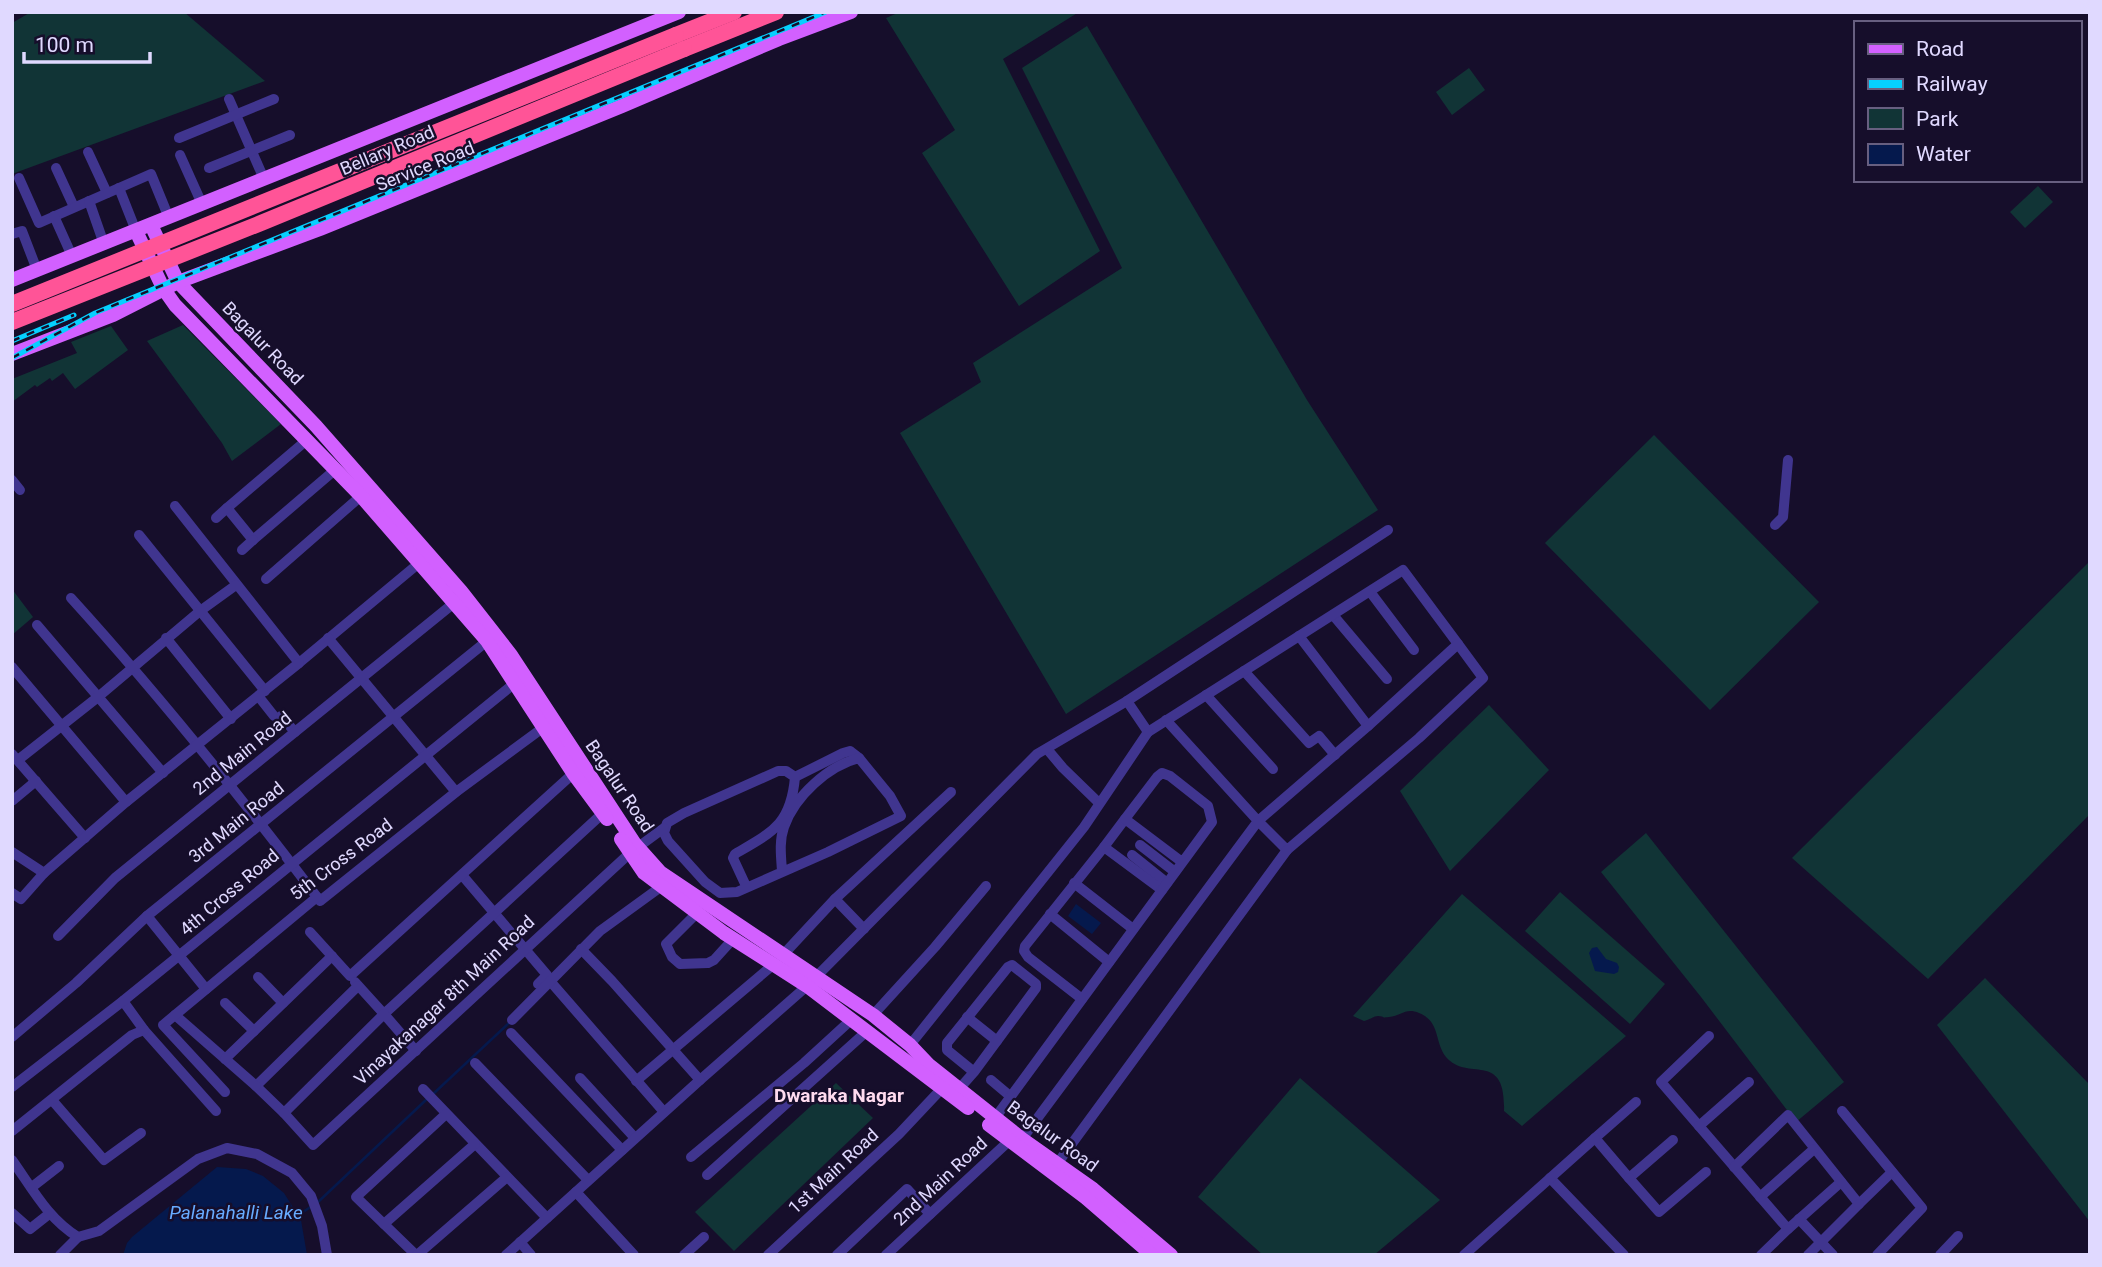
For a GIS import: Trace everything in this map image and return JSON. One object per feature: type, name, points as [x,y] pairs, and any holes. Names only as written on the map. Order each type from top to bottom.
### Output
[{"type":"highway","name":"Bellary Road","points":[[12,322],[261,223],[680,42],[734,12]]},
{"type":"highway","name":"Bellary Road","points":[[12,304],[680,42],[776,12]]},
{"type":"main road","points":[[12,280],[679,12]]},
{"type":"main road","name":"Service Road","points":[[12,354],[113,315],[178,282],[320,229],[779,39],[851,12]]},
{"type":"main road","name":"Bagalur Road","points":[[151,225],[178,282],[316,426],[424,559],[454,603],[487,641],[544,727],[578,769],[635,850]]},
{"type":"main road","name":"Bagalur Road","points":[[136,231],[163,289],[175,304],[424,559],[512,655],[603,813],[635,850],[677,890],[704,909],[811,982],[873,1015],[910,1045],[950,1086],[1086,1198],[1164,1254]]},
{"type":"main road","name":"Bagalur Road","points":[[704,909],[733,939],[778,960]]},
{"type":"main road","name":"Bagalur Road","points":[[811,982],[851,1020],[995,1118],[1014,1137],[1093,1189],[1164,1254]]},
{"type":"street","points":[[229,99],[264,179]]},
{"type":"street","points":[[179,138],[274,99]]},
{"type":"street","points":[[209,167],[290,135]]},
{"type":"street","points":[[88,152],[107,193]]},
{"type":"street","points":[[180,155],[202,204]]},
{"type":"street","points":[[57,168],[74,207]]},
{"type":"street","points":[[19,178],[39,223],[151,174],[169,218]]},
{"type":"street","points":[[120,188],[136,231]]},
{"type":"street","points":[[89,201],[104,243]]},
{"type":"street","points":[[54,216],[72,256]]},
{"type":"street","points":[[12,234],[22,231],[37,270]]},
{"type":"street","points":[[216,518],[308,439]]},
{"type":"street","points":[[1775,525],[1783,517],[1788,460]]},
{"type":"street","points":[[242,550],[336,469]]},
{"type":"street","points":[[12,480],[20,490]]},
{"type":"street","points":[[266,579],[361,496]]},
{"type":"street","points":[[175,506],[299,663]]},
{"type":"street","points":[[227,508],[253,540]]},
{"type":"street","points":[[506,1255],[811,982],[1037,754],[1127,701],[1388,530]]},
{"type":"street","points":[[139,535],[200,611],[277,716],[295,732]]},
{"type":"street","points":[[12,893],[22,899],[44,873],[126,802],[262,694],[424,559]]},
{"type":"street","points":[[910,1045],[1084,827],[1098,802],[1148,732],[1371,593],[1403,570],[1483,678],[1419,738],[1287,850],[1057,1164]]},
{"type":"street","points":[[85,838],[15,757],[62,726],[166,638],[236,584]]},
{"type":"street","points":[[1371,593],[1414,650]]},
{"type":"street","points":[[71,598],[134,667],[317,897]]},
{"type":"street","name":"2nd Main Road","points":[[58,936],[115,878],[454,603]]},
{"type":"street","points":[[1334,615],[1387,679]]},
{"type":"street","points":[[37,625],[163,773]]},
{"type":"street","points":[[1299,636],[1368,726]]},
{"type":"street","points":[[166,638],[230,719]]},
{"type":"street","points":[[328,638],[456,792]]},
{"type":"street","name":"3rd Main Road","points":[[12,1037],[76,983],[147,916],[487,641]]},
{"type":"street","name":"2nd Main Road","points":[[886,1255],[1014,1137],[1258,821],[1458,644]]},
{"type":"street","points":[[12,667],[126,802]]},
{"type":"street","points":[[1244,671],[1309,743],[1319,736],[1335,755]]},
{"type":"street","name":"4th Cross Road","points":[[12,1087],[178,957],[515,683]]},
{"type":"street","points":[[1206,695],[1273,769]]},
{"type":"street","points":[[1127,701],[1148,732]]},
{"type":"street","points":[[1166,720],[1287,850]]},
{"type":"street","name":"5th Cross Road","points":[[225,1092],[163,1025],[317,897],[320,901],[456,792],[544,727]]},
{"type":"street","points":[[1047,749],[1098,802]]},
{"type":"street","points":[[664,828],[668,841],[705,882],[720,893],[737,892],[901,816],[890,796],[859,758],[850,751],[795,777],[790,805],[774,831],[735,854],[733,858],[746,886]]},
{"type":"street","points":[[782,871],[780,849],[784,827],[796,806],[820,779],[859,758]]},
{"type":"street","points":[[350,976],[578,769]]},
{"type":"street","name":"Vinayakanagar 8th Main Road","points":[[284,1113],[313,1144],[673,818],[778,771],[786,771],[795,777]]},
{"type":"street","points":[[995,1118],[1212,822],[1208,806],[1170,776],[1162,773],[1025,946],[1024,951],[1028,957],[1082,999]]},
{"type":"street","points":[[12,801],[36,781]]},
{"type":"street","points":[[636,1081],[778,960],[835,899],[951,792]]},
{"type":"street","points":[[175,1015],[284,1113],[383,1014],[603,813]]},
{"type":"street","points":[[1125,819],[1182,862]]},
{"type":"street","points":[[1140,845],[1175,872]]},
{"type":"street","points":[[1104,847],[1164,887]]},
{"type":"street","points":[[12,852],[44,873]]},
{"type":"street","points":[[1132,855],[1164,887]]},
{"type":"street","points":[[462,876],[547,975],[508,1018],[600,931],[677,890],[705,882]]},
{"type":"street","points":[[1074,883],[1133,929]]},
{"type":"street","points":[[873,1015],[986,886]]},
{"type":"street","points":[[720,893],[666,944],[676,962],[680,964],[708,963],[733,939]]},
{"type":"street","points":[[835,899],[864,929]]},
{"type":"street","points":[[1050,914],[1109,962]]},
{"type":"street","points":[[147,916],[206,989]]},
{"type":"street","points":[[310,932],[416,1051]]},
{"type":"street","points":[[581,949],[700,1080]]},
{"type":"street","points":[[225,1059],[332,956]]},
{"type":"street","name":"1st Main Road","points":[[768,1255],[950,1086],[974,1072],[1037,988],[1036,984],[1015,967],[1008,967],[967,1017]]},
{"type":"street","points":[[258,978],[283,1003]]},
{"type":"street","points":[[550,981],[664,1112]]},
{"type":"street","points":[[256,1086],[358,986]]},
{"type":"street","points":[[123,1001],[144,1030],[216,1111]]},
{"type":"street","points":[[225,1003],[254,1031]]},
{"type":"street","points":[[974,1072],[946,1047],[967,1017],[997,1041]]},
{"type":"street","points":[[691,1157],[851,1020]]},
{"type":"street","points":[[12,1131],[132,1035],[144,1030]]},
{"type":"street","points":[[707,1175],[866,1031]]},
{"type":"street","points":[[510,1033],[622,1150]]},
{"type":"street","points":[[1709,1036],[1661,1083],[1787,1229]]},
{"type":"street","points":[[475,1063],[588,1181]]},
{"type":"street","points":[[580,1078],[635,1138]]},
{"type":"street","points":[[991,1080],[1010,1096]]},
{"type":"street","points":[[1699,1126],[1749,1082]]},
{"type":"street","points":[[423,1089],[547,1217]]},
{"type":"street","points":[[52,1100],[104,1160],[141,1133]]},
{"type":"street","points":[[1464,1255],[1636,1102]]},
{"type":"street","points":[[1843,1111],[1922,1208],[1877,1255]]},
{"type":"street","points":[[446,1114],[356,1198],[416,1255],[508,1177]]},
{"type":"street","points":[[1734,1167],[1788,1115],[1859,1204]]},
{"type":"street","points":[[1595,1138],[1659,1212],[1706,1171]]},
{"type":"street","points":[[1629,1178],[1673,1140]]},
{"type":"street","points":[[384,1224],[475,1144]]},
{"type":"street","points":[[60,1255],[78,1237],[99,1231],[198,1159],[227,1148],[257,1154],[292,1173],[311,1196],[322,1226],[327,1255]]},
{"type":"street","points":[[1760,1197],[1814,1149]]},
{"type":"street","points":[[12,1160],[49,1214],[63,1228],[78,1237]]},
{"type":"street","points":[[32,1187],[60,1166]]},
{"type":"street","points":[[1808,1255],[1892,1172]]},
{"type":"street","points":[[1550,1178],[1624,1255]]},
{"type":"street","points":[[1761,1255],[1841,1182]]},
{"type":"street","points":[[837,1255],[907,1189],[930,1214]]},
{"type":"street","points":[[576,1192],[634,1255]]},
{"type":"street","points":[[12,1213],[30,1229],[49,1214]]},
{"type":"street","points":[[1799,1219],[1833,1255]]},
{"type":"street","points":[[1940,1255],[1958,1236]]},
{"type":"street","points":[[684,1255],[704,1237]]},
{"type":"street","points":[[520,1242],[531,1255]]},
{"type":"green space","points":[[31,12],[184,12],[265,81],[12,174],[12,23]]},
{"type":"green space","points":[[900,12],[1079,12],[1003,59],[1100,251],[1019,306],[922,153],[955,130],[886,18]]},
{"type":"green space","points":[[1087,26],[1307,400],[1378,510],[1066,714],[900,433],[981,382],[973,363],[1122,268],[1022,68]]},
{"type":"green space","points":[[1469,68],[1485,90],[1452,115],[1436,92]]},
{"type":"green space","points":[[2038,186],[2053,202],[2025,228],[2010,212]]},
{"type":"green space","points":[[183,325],[281,424],[232,461],[222,443],[147,341]]},
{"type":"green space","points":[[111,326],[128,350],[75,389],[63,373],[52,381],[50,378],[37,387],[35,385],[12,402],[12,379],[77,353],[71,342]]},
{"type":"green space","points":[[1654,435],[1819,602],[1710,710],[1545,543]]},
{"type":"green space","points":[[2090,561],[2090,814],[1928,979],[1792,858]]},
{"type":"green space","points":[[12,589],[33,617],[12,635]]},
{"type":"green space","points":[[1489,705],[1549,770],[1450,871],[1400,791]]},
{"type":"green space","points":[[1646,833],[1844,1082],[1796,1122],[1601,872]]},
{"type":"green space","points":[[1560,892],[1665,984],[1630,1024],[1525,931]]},
{"type":"green space","points":[[1462,894],[1626,1036],[1522,1126],[1504,1111],[1499,1080],[1484,1070],[1465,1068],[1446,1057],[1434,1027],[1426,1017],[1411,1011],[1389,1017],[1376,1016],[1364,1021],[1353,1016]]},
{"type":"green space","points":[[1985,978],[2090,1085],[2090,1222],[1937,1025]]},
{"type":"green space","points":[[1300,1078],[1440,1200],[1374,1255],[1263,1255],[1198,1197]]},
{"type":"green space","points":[[836,1083],[873,1118],[734,1251],[695,1212]]},
{"type":"water","points":[[1076,904],[1101,923],[1092,934],[1068,916]]},
{"type":"water","points":[[1597,947],[1606,959],[1617,963],[1618,972],[1614,974],[1595,971],[1589,953],[1592,948]]},
{"type":"water","name":"Palanahalli Lake","points":[[217,1167],[246,1169],[263,1176],[284,1193],[301,1220],[307,1255],[123,1255],[132,1237]]},
{"type":"waterway","points":[[432,1095],[509,1023]]},
{"type":"waterway","points":[[317,1203],[427,1099]]},
{"type":"waterway","points":[[297,1216],[312,1206]]},
{"type":"railway","points":[[12,358],[95,313],[826,12]]},
{"type":"railway","points":[[12,341],[74,315]]},
{"type":"district","name":"Dwaraka Nagar","points":[[839,1095]]}]
